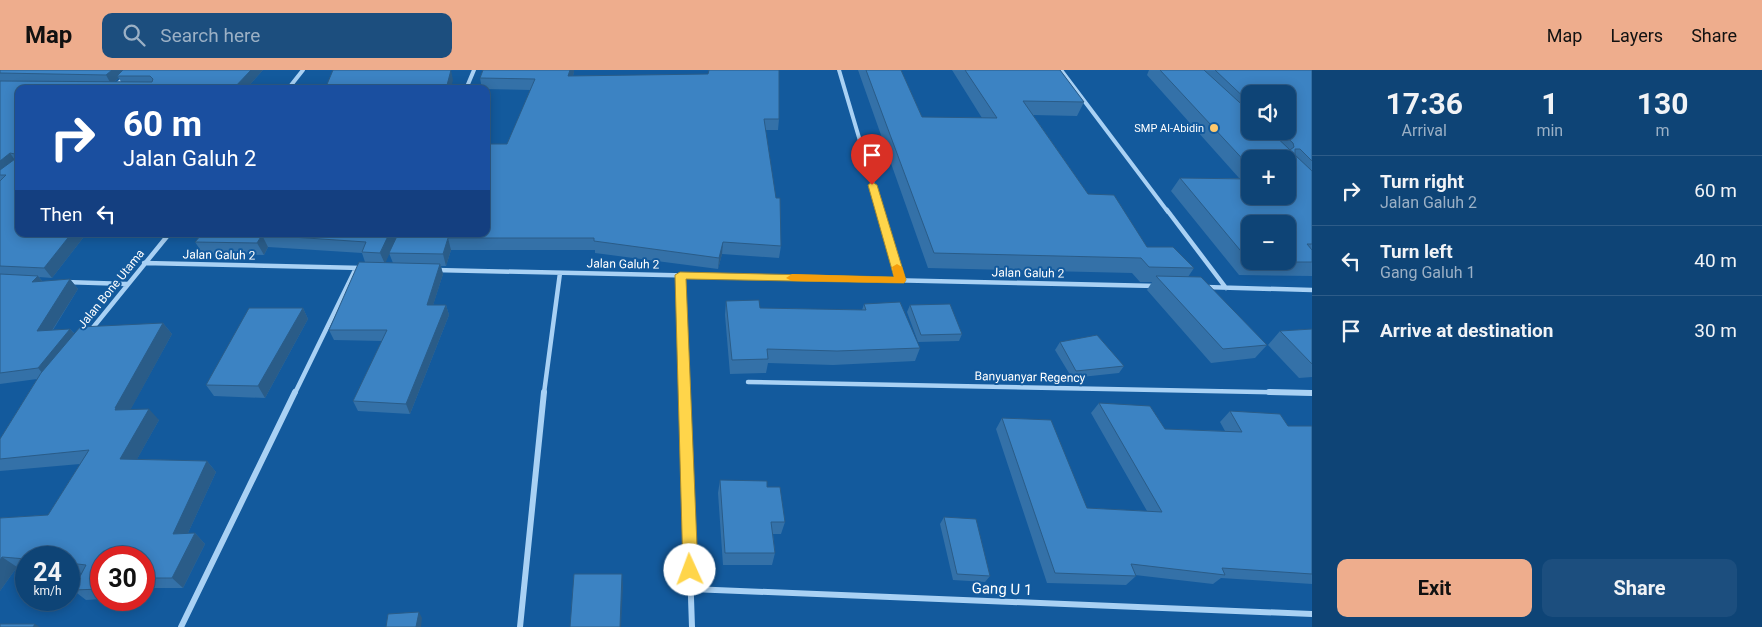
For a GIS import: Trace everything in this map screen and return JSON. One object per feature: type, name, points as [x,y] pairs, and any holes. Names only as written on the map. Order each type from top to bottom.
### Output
[{"type":"street","points":[[116,85],[133,70]]},
{"type":"street","points":[[291,85],[303,70]]},
{"type":"street","points":[[468,85],[474,70]]},
{"type":"street","points":[[839,70],[901,280]]},
{"type":"street","points":[[1062,70],[1226,288]]},
{"type":"street","name":"Jalan Bone Utama","points":[[86,336],[166,237]]},
{"type":"street","name":"Jalan Galuh 2","points":[[144,264],[371,268]]},
{"type":"street","points":[[181,627],[356,268]]},
{"type":"street","name":"Jalan Galuh 2","points":[[425,270],[1167,286]]},
{"type":"street","points":[[520,627],[540,422],[560,273]]},
{"type":"street","points":[[680,275],[692,627]]},
{"type":"street","points":[[59,282],[127,284]]},
{"type":"street","points":[[1196,287],[1312,290]]},
{"type":"street","name":"Banyuanyar Regency","points":[[748,382],[1312,393]]},
{"type":"street","name":"Gang U 1","points":[[691,589],[1312,614]]},
{"type":"building","points":[[0,70],[112,70],[106,75],[0,73]]},
{"type":"building","points":[[123,70],[251,70],[237,85],[15,85],[15,154],[10,153],[0,161],[0,81],[152,82],[153,79],[150,76],[117,76]]},
{"type":"building","points":[[333,70],[451,70],[447,85],[327,85]]},
{"type":"building","points":[[483,70],[570,70],[568,76],[708,74],[709,70],[779,70],[779,119],[764,119],[776,198],[780,198],[781,246],[723,242],[719,258],[594,241],[594,238],[448,238],[443,254],[389,253],[397,237],[490,237],[490,144],[507,144],[535,79],[480,78]]},
{"type":"building","points":[[866,70],[901,70],[922,117],[997,118],[965,70],[1060,70],[1084,102],[1023,101],[1088,194],[1114,195],[1147,247],[1173,247],[1194,268],[1149,267],[1141,258],[934,253]]},
{"type":"building","points":[[1160,70],[1204,70],[1241,104],[1241,140],[1279,140],[1290,150],[1241,150],[1241,157]]},
{"type":"building","points":[[1215,70],[1312,70],[1312,161],[1300,149],[1290,150],[1294,147],[1290,140],[1296,140],[1296,85],[1241,85],[1241,95]]},
{"type":"building","points":[[1296,156],[1312,171],[1312,244],[1307,244],[1312,250],[1312,262],[1296,262],[1296,215],[1241,215],[1241,251],[1180,178],[1241,179],[1241,205],[1296,205]]},
{"type":"building","points":[[15,159],[15,237],[69,237],[44,268],[0,266],[0,181],[6,175],[0,175],[0,170]]},
{"type":"building","points":[[199,237],[261,237],[257,243],[195,242]]},
{"type":"building","points":[[292,237],[388,237],[380,253],[362,252],[366,242]]},
{"type":"building","points":[[359,262],[440,264],[427,305],[446,305],[406,404],[353,401],[387,330],[329,330]]},
{"type":"building","points":[[0,274],[38,276],[32,282],[70,279],[37,331],[70,329],[38,368],[0,373]]},
{"type":"building","points":[[1156,276],[1201,277],[1267,345],[1223,349]]},
{"type":"building","points":[[759,300],[760,308],[866,310],[864,304],[900,302],[920,348],[837,351],[767,349],[768,359],[732,360],[726,301]]},
{"type":"building","points":[[950,304],[962,334],[921,335],[910,305]]},
{"type":"building","points":[[249,308],[303,308],[258,386],[206,385]]},
{"type":"building","points":[[163,323],[115,410],[149,409],[120,459],[207,461],[173,534],[195,533],[172,578],[155,578],[155,546],[90,546],[90,589],[80,590],[80,577],[86,565],[80,564],[80,546],[15,546],[15,558],[2,557],[0,560],[0,518],[48,515],[89,450],[0,459],[0,439],[41,373],[80,327]]},
{"type":"building","points":[[1312,329],[1312,364],[1280,331]]},
{"type":"building","points":[[1097,335],[1124,366],[1076,371],[1060,342]]},
{"type":"building","points":[[1099,403],[1150,406],[1165,429],[1242,432],[1230,411],[1280,414],[1288,426],[1312,426],[1312,574],[1222,568],[1225,575],[1131,564],[1136,576],[1055,573],[1002,418],[1051,420],[1087,508],[1162,512]]},
{"type":"building","points":[[720,480],[767,481],[767,487],[780,487],[785,522],[771,522],[775,553],[725,553]]},
{"type":"building","points":[[944,517],[976,519],[990,576],[957,574]]},
{"type":"building","points":[[574,574],[622,574],[620,627],[570,627]]},
{"type":"building","points":[[419,612],[416,627],[386,627],[388,614]]},
{"type":"building","points":[[0,624],[35,624],[33,627],[0,627]]},
{"type":"slow traffic","points":[[792,278],[901,280],[897,267]]},
{"type":"place","name":"SMP Al-Abidin","points":[[1214,128]]},
{"type":"route","points":[[690,570],[680,275],[901,280],[872,185]]}]
